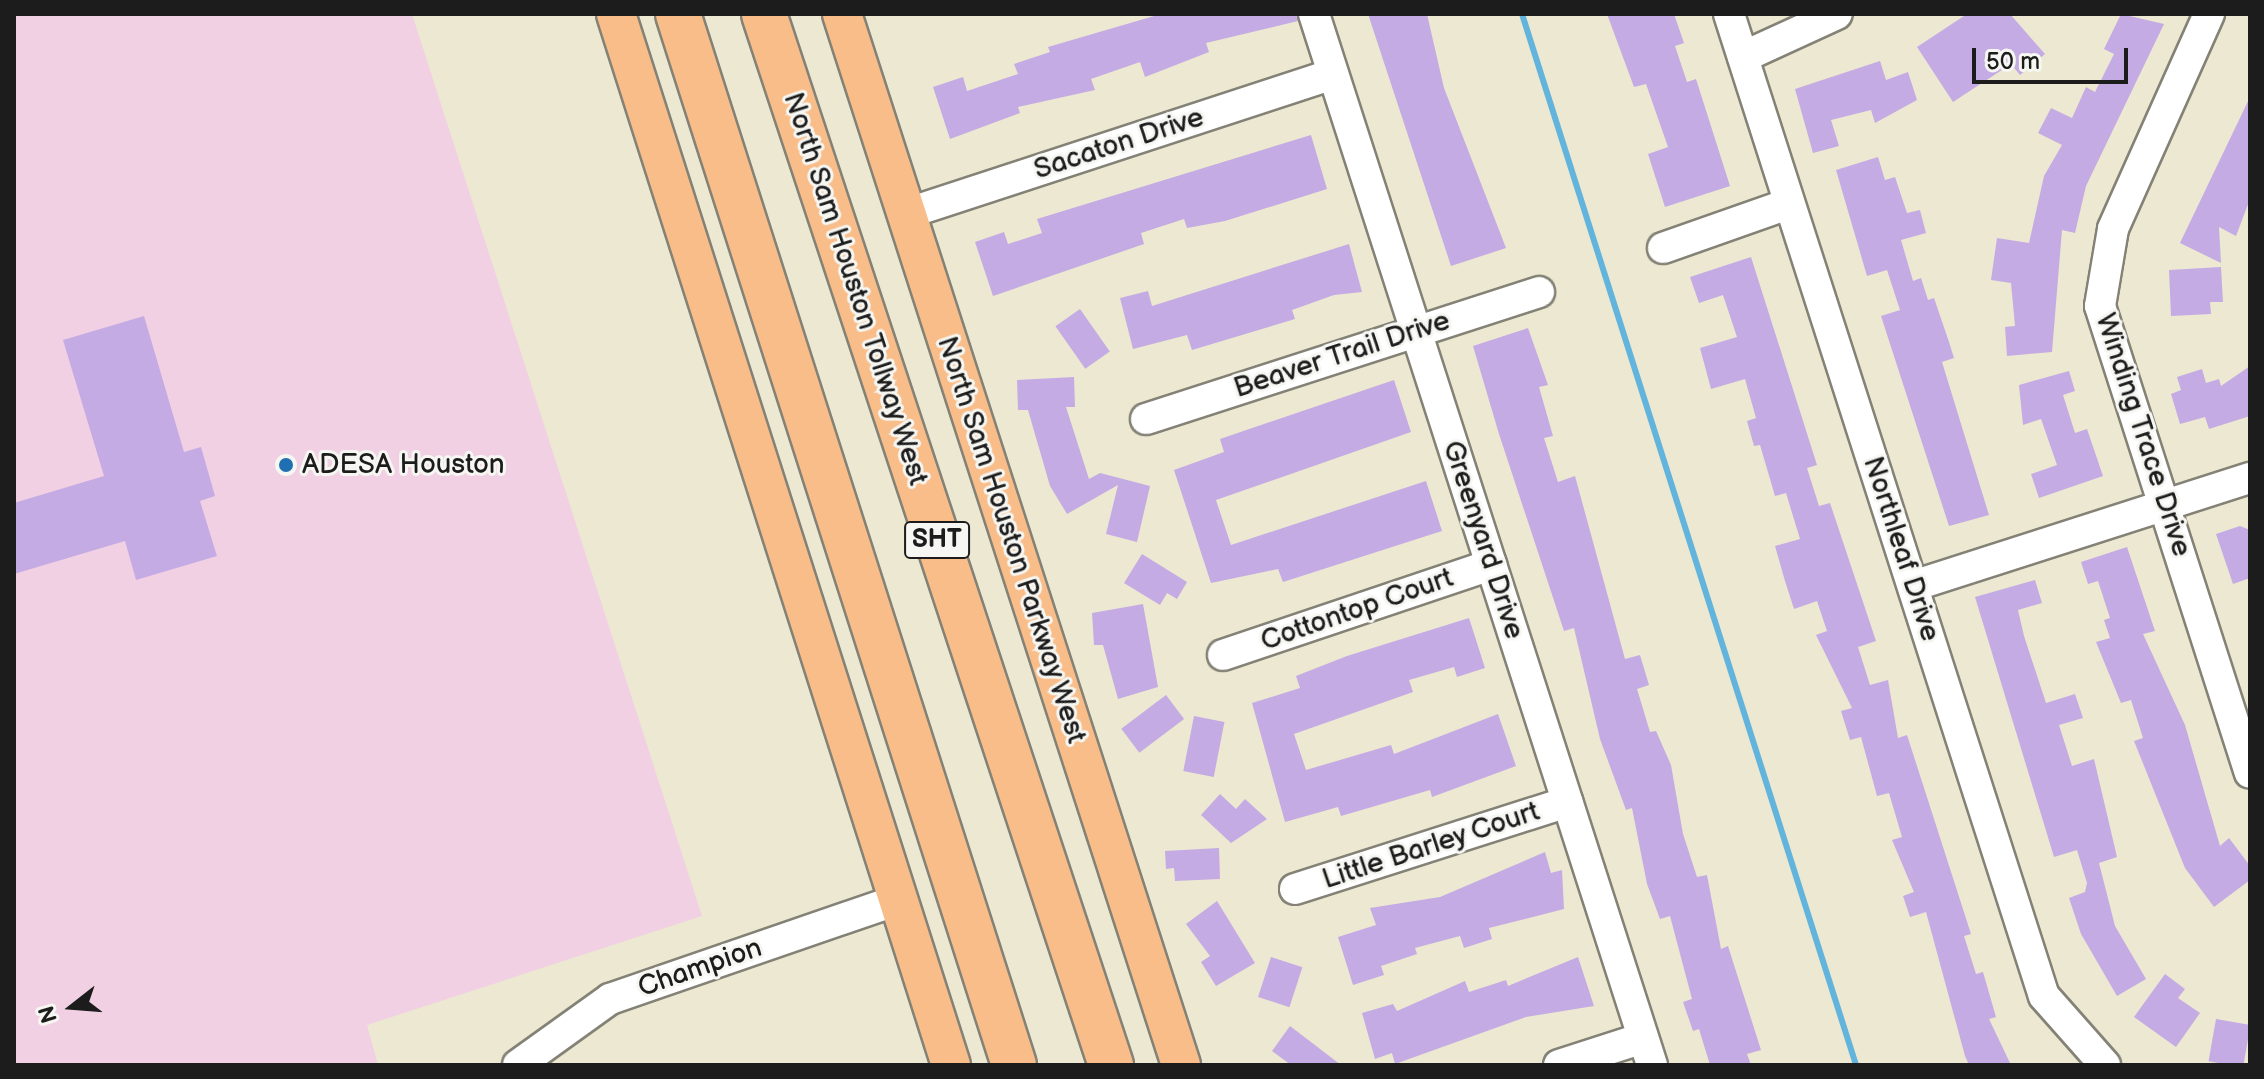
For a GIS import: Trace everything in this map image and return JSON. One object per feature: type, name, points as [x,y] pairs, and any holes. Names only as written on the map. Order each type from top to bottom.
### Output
[{"type":"highway","points":[[678,14],[1014,1065]]},
{"type":"highway","name":"North Sam Houston Tollway West","points":[[764,14],[1111,1065]]},
{"type":"main road","points":[[616,14],[951,1065]]},
{"type":"main road","name":"North Sam Houston Parkway West","points":[[842,14],[1181,1065]]},
{"type":"street","name":"Greenyard Drive","points":[[1314,14],[1647,1051]]},
{"type":"street","name":"Northleaf Drive","points":[[1729,14],[2044,996],[2105,1065]]},
{"type":"street","points":[[1743,57],[1837,14]]},
{"type":"street","name":"Winding Trace Drive","points":[[2209,14],[2113,229],[2099,280],[2100,306],[2250,773]]},
{"type":"street","name":"Sacaton Drive","points":[[905,214],[1333,74]]},
{"type":"street","points":[[1663,248],[1788,204]]},
{"type":"street","name":"Beaver Trail Drive","points":[[1146,419],[1539,292]]},
{"type":"street","points":[[1913,586],[2164,503],[2250,478]]},
{"type":"street","name":"Cottontop Court","points":[[1223,655],[1491,565]]},
{"type":"street","name":"Little Barley Court","points":[[1295,889],[1567,802]]},
{"type":"street","name":"Champion","points":[[518,1065],[610,999],[898,900]]},
{"type":"street","points":[[1559,1065],[1647,1051]]},
{"type":"shaded area","name":"ADESA Houston","points":[[14,14],[412,14],[702,916],[367,1025],[378,1065],[14,1065]]},
{"type":"building","points":[[1161,14],[1296,14],[1298,21],[1206,43],[1209,52],[1145,77],[1140,62],[1091,79],[1095,90],[1018,107],[1020,113],[950,139],[933,87],[963,77],[967,91],[1018,74],[1014,64],[1050,52],[1048,47]]},
{"type":"building","points":[[1368,14],[1427,14],[1444,88],[1506,248],[1451,266]]},
{"type":"building","points":[[1607,14],[1674,14],[1684,43],[1675,46],[1687,82],[1696,79],[1730,186],[1665,207],[1648,154],[1668,147],[1646,84],[1634,87]]},
{"type":"building","points":[[1967,14],[2010,14],[2045,54],[2020,75],[2011,64],[1953,102],[1917,47]]},
{"type":"building","points":[[2121,14],[2164,24],[2086,186],[2075,233],[2062,230],[2052,352],[2007,356],[2005,327],[2015,326],[2011,283],[1991,280],[1997,238],[2029,243],[2044,176],[2062,145],[2038,133],[2051,108],[2072,118],[2086,87],[2095,92],[2114,54],[2104,49]]},
{"type":"building","points":[[1880,61],[1886,80],[1908,72],[1917,100],[1875,123],[1871,110],[1831,120],[1839,146],[1813,153],[1795,89]]},
{"type":"building","points":[[2250,97],[2250,199],[2236,236],[2219,227],[2221,263],[2180,243]]},
{"type":"building","points":[[1311,135],[1327,189],[1225,221],[1187,228],[1184,219],[1141,233],[1144,244],[993,296],[975,242],[1004,232],[1008,244],[1042,233],[1037,219]]},
{"type":"building","points":[[1878,157],[1885,180],[1895,177],[1907,213],[1920,210],[1926,233],[1901,240],[1913,281],[1921,278],[1928,300],[1934,298],[1949,342],[1954,358],[1942,362],[1989,515],[1949,526],[1881,316],[1900,310],[1887,270],[1867,276],[1836,170]]},
{"type":"building","points":[[1349,244],[1362,292],[1334,295],[1292,310],[1295,319],[1192,350],[1187,335],[1133,349],[1120,298],[1148,291],[1152,306]]},
{"type":"building","points":[[1751,257],[1817,465],[1807,468],[1819,506],[1830,503],[1876,641],[1858,647],[1870,685],[1888,680],[1898,738],[1907,735],[1971,934],[1964,936],[1976,974],[1983,972],[1996,1017],[1989,1019],[2011,1065],[1969,1065],[1965,1056],[1926,912],[1910,917],[1903,896],[1914,892],[1892,840],[1902,837],[1889,793],[1877,796],[1861,737],[1850,740],[1841,711],[1852,708],[1816,635],[1827,631],[1817,601],[1794,609],[1775,546],[1800,539],[1786,493],[1775,496],[1760,445],[1754,446],[1747,421],[1756,418],[1745,379],[1711,389],[1700,348],[1737,337],[1723,295],[1699,303],[1690,277]]},
{"type":"building","points":[[2221,267],[2223,302],[2210,302],[2211,314],[2171,316],[2169,270]]},
{"type":"building","points":[[1080,309],[1110,352],[1085,369],[1055,326]]},
{"type":"building","points":[[144,316],[184,452],[201,447],[215,496],[200,501],[217,556],[136,580],[125,541],[14,574],[14,503],[104,476],[63,340]]},
{"type":"building","points":[[1528,328],[1548,385],[1539,387],[1553,436],[1544,438],[1558,482],[1575,476],[1625,659],[1640,655],[1649,685],[1637,689],[1650,732],[1656,731],[1671,765],[1683,834],[1697,877],[1707,875],[1721,949],[1728,946],[1761,1050],[1747,1054],[1751,1065],[1710,1065],[1699,1029],[1693,1031],[1683,1002],[1692,999],[1670,916],[1660,919],[1647,884],[1632,808],[1626,810],[1600,739],[1574,628],[1564,631],[1499,434],[1473,346]]},
{"type":"building","points":[[2250,366],[2250,416],[2209,429],[2205,417],[2180,424],[2171,394],[2181,390],[2177,377],[2202,369],[2206,383],[2219,379],[2221,386]]},
{"type":"building","points":[[2069,371],[2075,391],[2063,395],[2075,433],[2087,429],[2103,476],[2039,498],[2031,474],[2057,465],[2041,419],[2023,425],[2019,385]]},
{"type":"building","points":[[1074,377],[1075,407],[1066,407],[1089,479],[1100,473],[1150,486],[1137,542],[1106,534],[1118,485],[1067,514],[1050,486],[1028,410],[1018,410],[1017,380]]},
{"type":"building","points":[[1394,380],[1411,432],[1216,500],[1231,545],[1426,481],[1442,531],[1283,582],[1278,569],[1211,583],[1174,470],[1224,452],[1220,439]]},
{"type":"building","points":[[2240,526],[2250,530],[2250,578],[2233,584],[2216,534]]},
{"type":"building","points":[[2127,547],[2155,631],[2143,634],[2185,725],[2220,846],[2229,838],[2250,866],[2250,880],[2214,907],[2185,868],[2134,741],[2143,738],[2131,700],[2121,703],[2096,642],[2110,638],[2104,620],[2110,618],[2098,581],[2088,584],[2081,562]]},
{"type":"building","points":[[1142,554],[1187,582],[1177,599],[1167,593],[1160,605],[1124,583]]},
{"type":"building","points":[[2035,580],[2042,603],[2018,610],[2024,636],[2046,703],[2075,694],[2083,718],[2059,725],[2072,766],[2094,759],[2117,857],[2099,863],[2115,926],[2146,979],[2117,996],[2081,934],[2069,898],[2085,892],[2087,883],[2077,850],[2054,857],[1975,597]]},
{"type":"building","points":[[1143,604],[1158,687],[1118,699],[1103,645],[1094,645],[1092,613]]},
{"type":"building","points":[[1469,618],[1485,668],[1457,677],[1454,667],[1409,680],[1413,692],[1294,734],[1306,770],[1391,745],[1394,754],[1498,714],[1516,766],[1432,797],[1430,790],[1341,816],[1338,807],[1285,822],[1252,703],[1300,688],[1296,676],[1347,656]]},
{"type":"building","points":[[1166,695],[1184,719],[1139,753],[1121,729]]},
{"type":"building","points":[[1194,716],[1224,722],[1214,777],[1183,771]]},
{"type":"building","points":[[1220,794],[1236,809],[1245,799],[1267,819],[1231,843],[1201,815]]},
{"type":"building","points":[[1219,848],[1220,879],[1175,881],[1174,868],[1166,869],[1165,851]]},
{"type":"building","points":[[1545,852],[1551,873],[1562,870],[1564,909],[1489,928],[1492,939],[1464,948],[1460,936],[1415,948],[1417,954],[1381,966],[1384,975],[1353,985],[1338,937],[1376,925],[1370,908],[1440,897]]},
{"type":"building","points":[[1217,901],[1255,963],[1216,986],[1201,962],[1210,956],[1186,924]]},
{"type":"building","points":[[1271,957],[1302,967],[1289,1007],[1258,997]]},
{"type":"building","points":[[1578,957],[1594,1006],[1526,1017],[1395,1064],[1392,1053],[1375,1059],[1362,1013],[1393,1004],[1397,1011],[1465,981],[1469,992],[1506,980],[1508,986]]},
{"type":"building","points":[[2165,974],[2185,989],[2178,998],[2200,1013],[2176,1047],[2134,1017]]},
{"type":"building","points":[[2216,1019],[2250,1025],[2243,1065],[2209,1061]]},
{"type":"building","points":[[1290,1026],[1341,1065],[1291,1065],[1272,1051]]},
{"type":"waterway","points":[[1522,14],[1856,1065]]},
{"type":"place","name":"ADESA Houston","points":[[286,465]]}]
